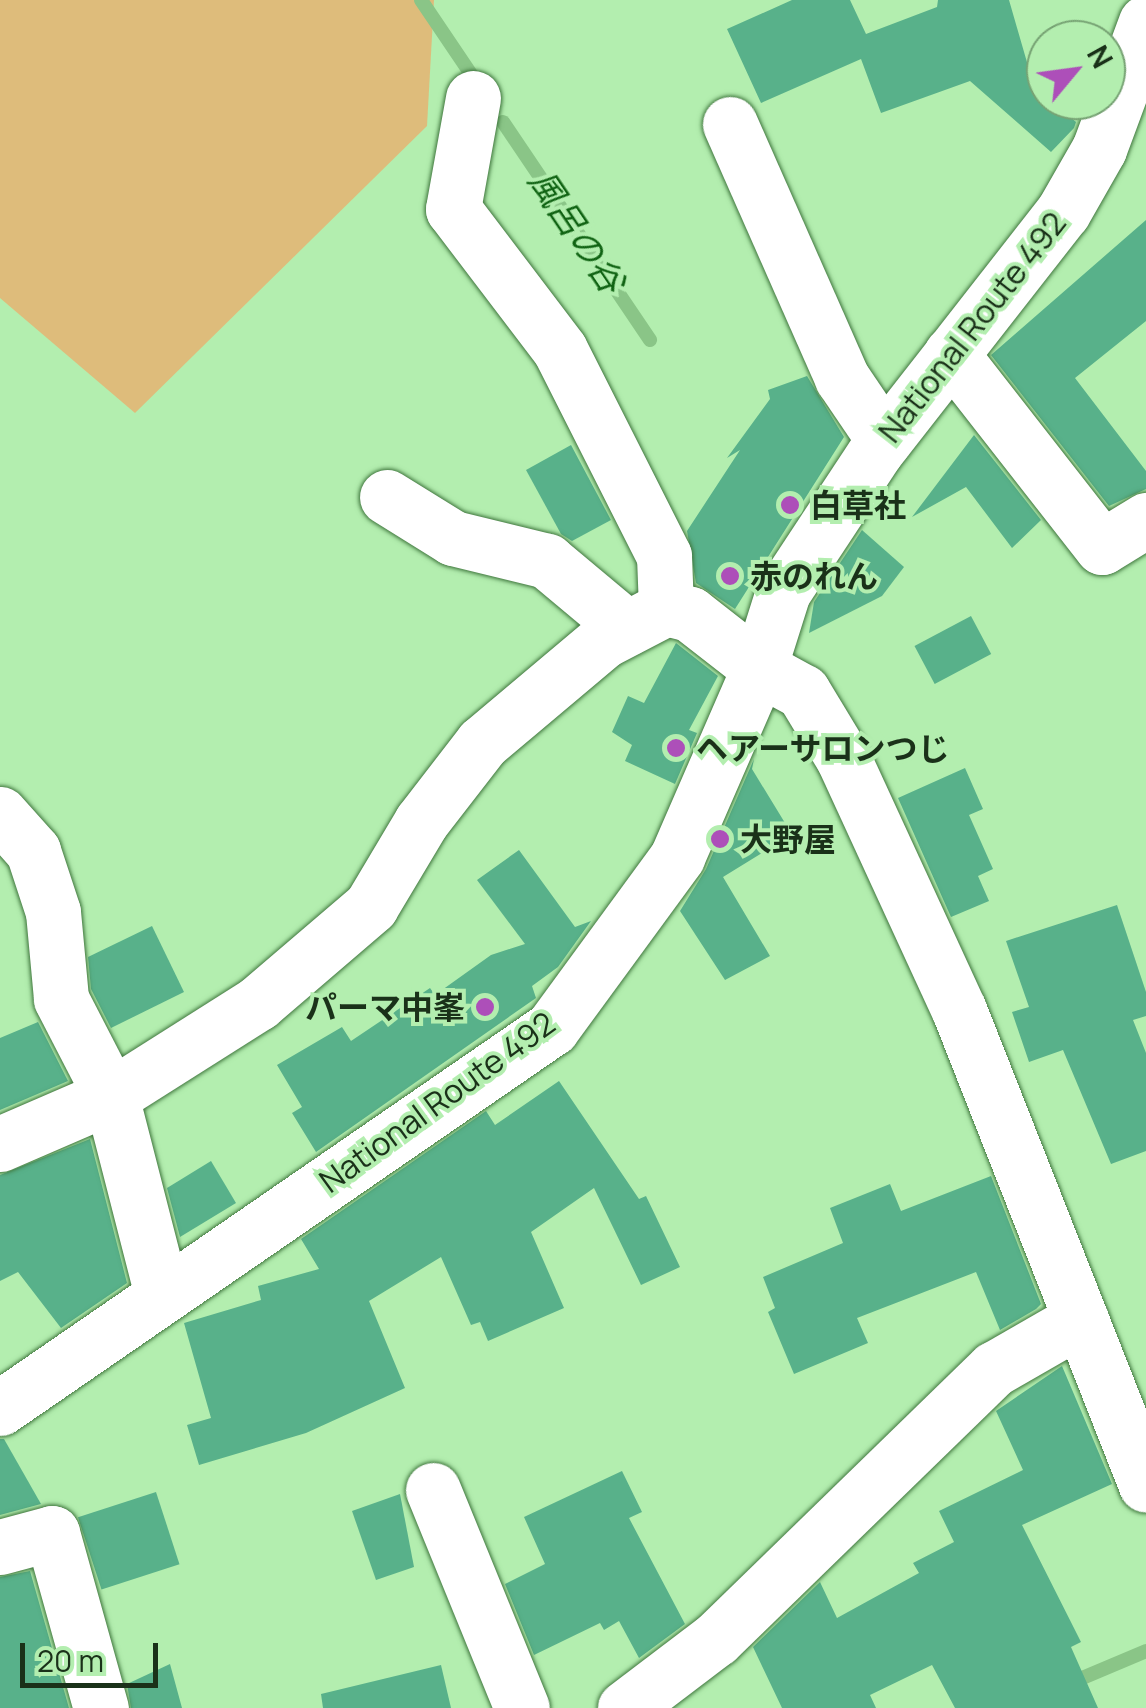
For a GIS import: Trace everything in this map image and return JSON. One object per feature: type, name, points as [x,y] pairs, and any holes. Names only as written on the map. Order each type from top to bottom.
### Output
[{"type":"main road","name":"National Route 492","points":[[0,1408],[552,1028],[677,858],[759,668],[783,592],[884,440],[1063,212],[1099,149],[1146,22]]},
{"type":"main road","points":[[472,98],[453,209],[560,350],[664,556],[647,618]]},
{"type":"main road","points":[[730,124],[842,378],[884,440]]},
{"type":"main road","points":[[951,354],[1102,548],[1146,520]]},
{"type":"main road","points":[[387,497],[453,538],[547,560],[647,618]]},
{"type":"main road","points":[[0,1144],[110,1096],[258,1003],[370,906],[421,822],[482,744],[647,618],[690,614],[759,668],[803,692],[843,758],[959,1010],[1146,1485]]},
{"type":"main road","points":[[0,814],[33,851],[54,912],[61,999],[110,1096],[162,1294]]},
{"type":"main road","points":[[625,1708],[716,1640],[994,1368],[1082,1319]]},
{"type":"main road","points":[[433,1490],[522,1708]]},
{"type":"main road","points":[[0,1547],[52,1533],[101,1708]]},
{"type":"shaded area","points":[[0,0],[434,0],[427,126],[135,413],[0,298]]},
{"type":"building","points":[[792,0],[850,0],[866,34],[937,7],[938,0],[1009,0],[1026,59],[1026,120],[1076,122],[1051,152],[970,81],[881,113],[861,59],[761,103],[727,29]]},
{"type":"building","points":[[1146,220],[1146,321],[1075,378],[1146,471],[1146,489],[1109,506],[991,355]]},
{"type":"building","points":[[807,376],[844,437],[735,609],[696,583],[687,531],[740,450],[727,458],[770,399],[768,390]]},
{"type":"building","points":[[974,435],[1041,520],[1012,548],[966,487],[912,517]]},
{"type":"building","points":[[571,445],[611,520],[572,541],[561,534],[526,470]]},
{"type":"building","points":[[862,530],[904,567],[882,596],[809,633],[814,602]]},
{"type":"building","points":[[971,616],[991,654],[935,684],[914,646]]},
{"type":"building","points":[[676,643],[718,676],[689,730],[697,733],[675,784],[625,761],[632,745],[612,732],[628,696],[644,703]]},
{"type":"building","points":[[754,759],[752,769],[796,841],[782,834],[785,839],[723,877],[770,956],[725,980],[680,911],[706,869]]},
{"type":"building","points":[[965,768],[983,809],[969,815],[993,869],[978,876],[989,901],[951,917],[898,798]]},
{"type":"building","points":[[519,850],[575,927],[591,921],[558,967],[532,986],[536,998],[316,1152],[292,1113],[302,1107],[277,1065],[342,1027],[351,1041],[430,988],[435,995],[491,955],[525,944],[477,880]]},
{"type":"building","points":[[1117,905],[1146,992],[1146,1016],[1133,1020],[1146,1053],[1146,1151],[1111,1164],[1063,1050],[1029,1062],[1012,1012],[1029,1007],[1006,941]]},
{"type":"building","points":[[152,926],[184,992],[111,1028],[91,989],[88,957]]},
{"type":"building","points":[[38,1022],[68,1081],[0,1110],[0,1038]]},
{"type":"building","points":[[559,1081],[639,1199],[646,1196],[680,1267],[641,1285],[594,1188],[531,1232],[564,1308],[488,1341],[480,1322],[471,1325],[441,1257],[369,1301],[405,1388],[306,1433],[199,1465],[187,1425],[211,1418],[184,1323],[261,1300],[258,1286],[319,1269],[301,1239],[486,1111],[495,1125]]},
{"type":"building","points":[[90,1139],[127,1283],[61,1328],[18,1272],[0,1281],[0,1175]]},
{"type":"building","points":[[211,1161],[236,1203],[180,1237],[167,1188]]},
{"type":"building","points":[[991,1176],[1041,1304],[1000,1330],[976,1272],[857,1318],[868,1343],[794,1374],[768,1312],[775,1308],[763,1277],[843,1243],[830,1208],[890,1184],[901,1211]]},
{"type":"building","points":[[1062,1366],[1112,1484],[1022,1525],[1081,1642],[1071,1647],[1098,1708],[955,1708],[932,1665],[870,1695],[876,1708],[782,1708],[753,1647],[820,1582],[837,1618],[919,1573],[913,1563],[954,1542],[939,1511],[1023,1470],[996,1411]]},
{"type":"building","points":[[0,1439],[4,1439],[41,1504],[0,1515]]},
{"type":"building","points":[[622,1471],[642,1512],[629,1518],[685,1624],[639,1658],[619,1621],[604,1630],[600,1623],[534,1655],[505,1584],[545,1564],[524,1517]]},
{"type":"building","points":[[156,1492],[179,1564],[101,1590],[78,1517]]},
{"type":"building","points":[[400,1494],[414,1567],[376,1580],[352,1511]]},
{"type":"building","points":[[30,1571],[69,1708],[0,1708],[0,1577]]},
{"type":"building","points":[[170,1664],[182,1708],[131,1708],[127,1684]]},
{"type":"building","points":[[441,1665],[451,1708],[323,1708],[321,1694]]},
{"type":"waterway","name":"風呂の谷","points":[[421,0],[473,77]]},
{"type":"waterway","name":"風呂の谷","points":[[503,122],[650,340]]},
{"type":"waterway","points":[[1068,1684],[1146,1651]]},
{"type":"place","name":"白草社","points":[[790,505]]},
{"type":"place","name":"赤のれん","points":[[730,576]]},
{"type":"place","name":"ヘアーサロンつじ","points":[[676,748]]},
{"type":"place","name":"大野屋","points":[[720,839]]},
{"type":"place","name":"パーマ中峯","points":[[485,1007]]}]
